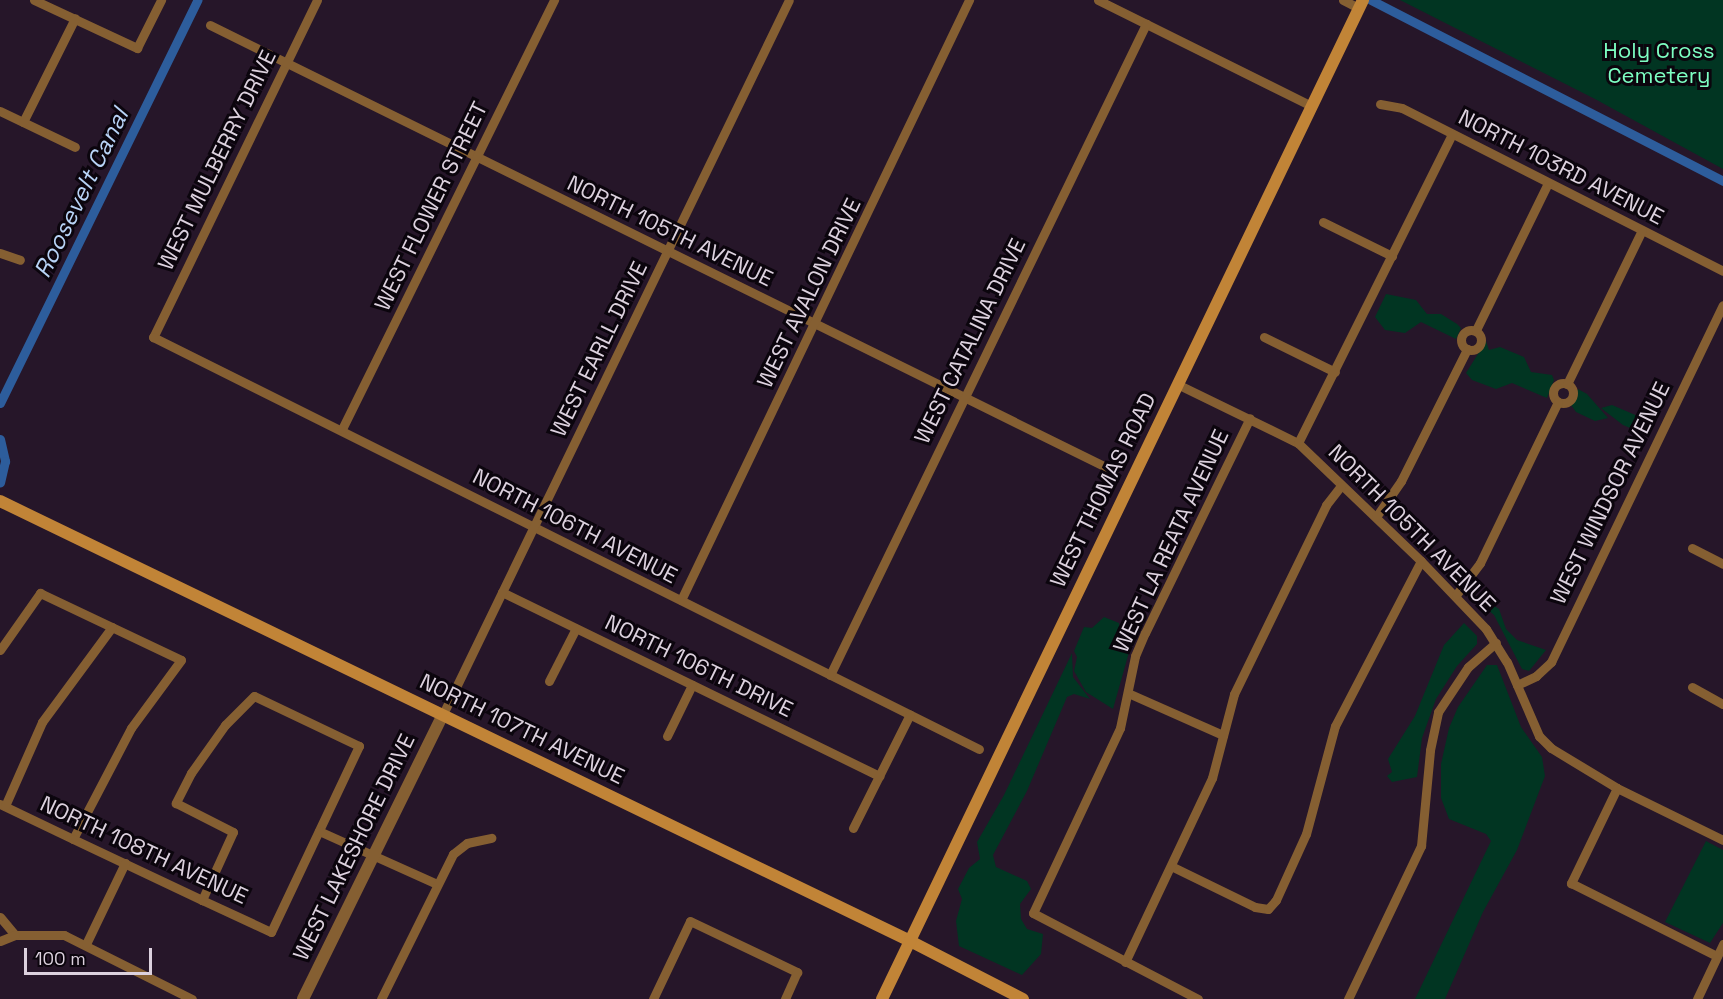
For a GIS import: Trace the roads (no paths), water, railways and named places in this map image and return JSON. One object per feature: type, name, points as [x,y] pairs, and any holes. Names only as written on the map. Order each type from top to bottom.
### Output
[{"type":"main road","name":"WEST THOMAS ROAD","points":[[882,999],[1361,4]]},
{"type":"main road","name":"NORTH 107TH AVENUE","points":[[1,503],[910,940],[1023,999]]},
{"type":"street","points":[[34,0],[137,48],[161,0]]},
{"type":"street","name":"WEST MULBERRY DRIVE","points":[[153,338],[317,0]]},
{"type":"street","name":"WEST FLOWER STREET","points":[[342,429],[554,0]]},
{"type":"street","name":"WEST EARLL DRIVE","points":[[443,714],[789,0]]},
{"type":"street","name":"WEST AVALON DRIVE","points":[[681,600],[816,326],[969,0]]},
{"type":"street","points":[[1098,0],[1312,105]]},
{"type":"street","points":[[1343,0],[1361,4]]},
{"type":"street","points":[[23,122],[75,18]]},
{"type":"street","name":"WEST CATALINA DRIVE","points":[[830,675],[1146,24]]},
{"type":"street","name":"NORTH 105TH AVENUE","points":[[210,25],[668,250],[816,326],[1114,471]]},
{"type":"street","name":"NORTH 103RD AVENUE","points":[[1380,104],[1402,108],[1723,271]]},
{"type":"street","points":[[0,111],[75,147]]},
{"type":"street","points":[[1298,443],[1452,134]]},
{"type":"street","points":[[1376,517],[1401,481],[1467,349],[1481,344],[1476,330],[1548,183]]},
{"type":"street","points":[[1323,222],[1392,256]]},
{"type":"street","points":[[1568,384],[1642,230]]},
{"type":"street","points":[[0,253],[20,260]]},
{"type":"street","name":"WEST WINDSOR AVENUE","points":[[1517,684],[1536,676],[1551,662],[1723,305]]},
{"type":"street","points":[[1467,349],[1462,337],[1469,330],[1476,330]]},
{"type":"street","points":[[1264,337],[1335,372]]},
{"type":"street","name":"NORTH 106TH AVENUE","points":[[153,338],[342,429],[534,528],[979,749]]},
{"type":"street","name":"NORTH 105TH AVENUE","points":[[1177,384],[1298,443],[1376,517],[1456,595],[1496,643],[1517,684],[1531,721],[1551,748],[1617,788],[1723,840]]},
{"type":"street","points":[[1456,595],[1480,563],[1558,402],[1554,388],[1558,384],[1568,384]]},
{"type":"street","points":[[1558,402],[1571,399],[1573,392],[1568,384]]},
{"type":"street","name":"WEST LA REATA AVENUE","points":[[1125,962],[1033,913],[1035,902],[1120,728],[1135,656],[1145,633],[1250,418]]},
{"type":"street","points":[[1198,999],[1125,962],[1212,778],[1234,694],[1326,505],[1341,486]]},
{"type":"street","points":[[1692,548],[1723,564]]},
{"type":"street","points":[[1171,866],[1255,907],[1268,909],[1276,900],[1306,834],[1335,726],[1421,561]]},
{"type":"street","name":"NORTH 106TH DRIVE","points":[[502,592],[879,776]]},
{"type":"street","points":[[0,650],[40,593],[181,660],[126,737],[74,838]]},
{"type":"street","points":[[2,805],[42,722],[112,627]]},
{"type":"street","points":[[549,681],[576,628]]},
{"type":"street","points":[[1348,999],[1420,846],[1430,750],[1438,712],[1468,667],[1496,643]]},
{"type":"street","points":[[667,736],[692,685]]},
{"type":"street","points":[[1692,687],[1723,704]]},
{"type":"street","points":[[1128,693],[1223,735]]},
{"type":"street","points":[[202,900],[233,832],[176,803],[191,773],[225,725],[254,696],[359,746],[319,831],[437,884]]},
{"type":"street","name":"WEST LAKESHORE DRIVE","points":[[303,999],[443,714]]},
{"type":"street","points":[[854,828],[910,714]]},
{"type":"street","points":[[1617,788],[1571,883],[1717,956]]},
{"type":"street","name":"NORTH 108TH AVENUE","points":[[2,805],[271,932],[319,831]]},
{"type":"street","points":[[381,999],[453,854],[468,843],[491,838]]},
{"type":"street","points":[[86,944],[125,863]]},
{"type":"street","points":[[0,917],[15,935]]},
{"type":"street","points":[[653,999],[690,921],[797,972],[785,999]]},
{"type":"street","points":[[0,940],[15,935],[44,932],[86,944],[192,999]]},
{"type":"street","points":[[1697,999],[1723,944]]},
{"type":"waterway","name":"Roosevelt Canal","points":[[0,403],[197,0]]},
{"type":"waterway","name":"Roosevelt Canal","points":[[1371,0],[1723,181]]},
{"type":"waterway","name":"Roosevelt Canal","points":[[0,439],[5,461],[0,482]]},
{"type":"park label","name":"Holy Cross Cemetery","points":[[1659,62]]}]
